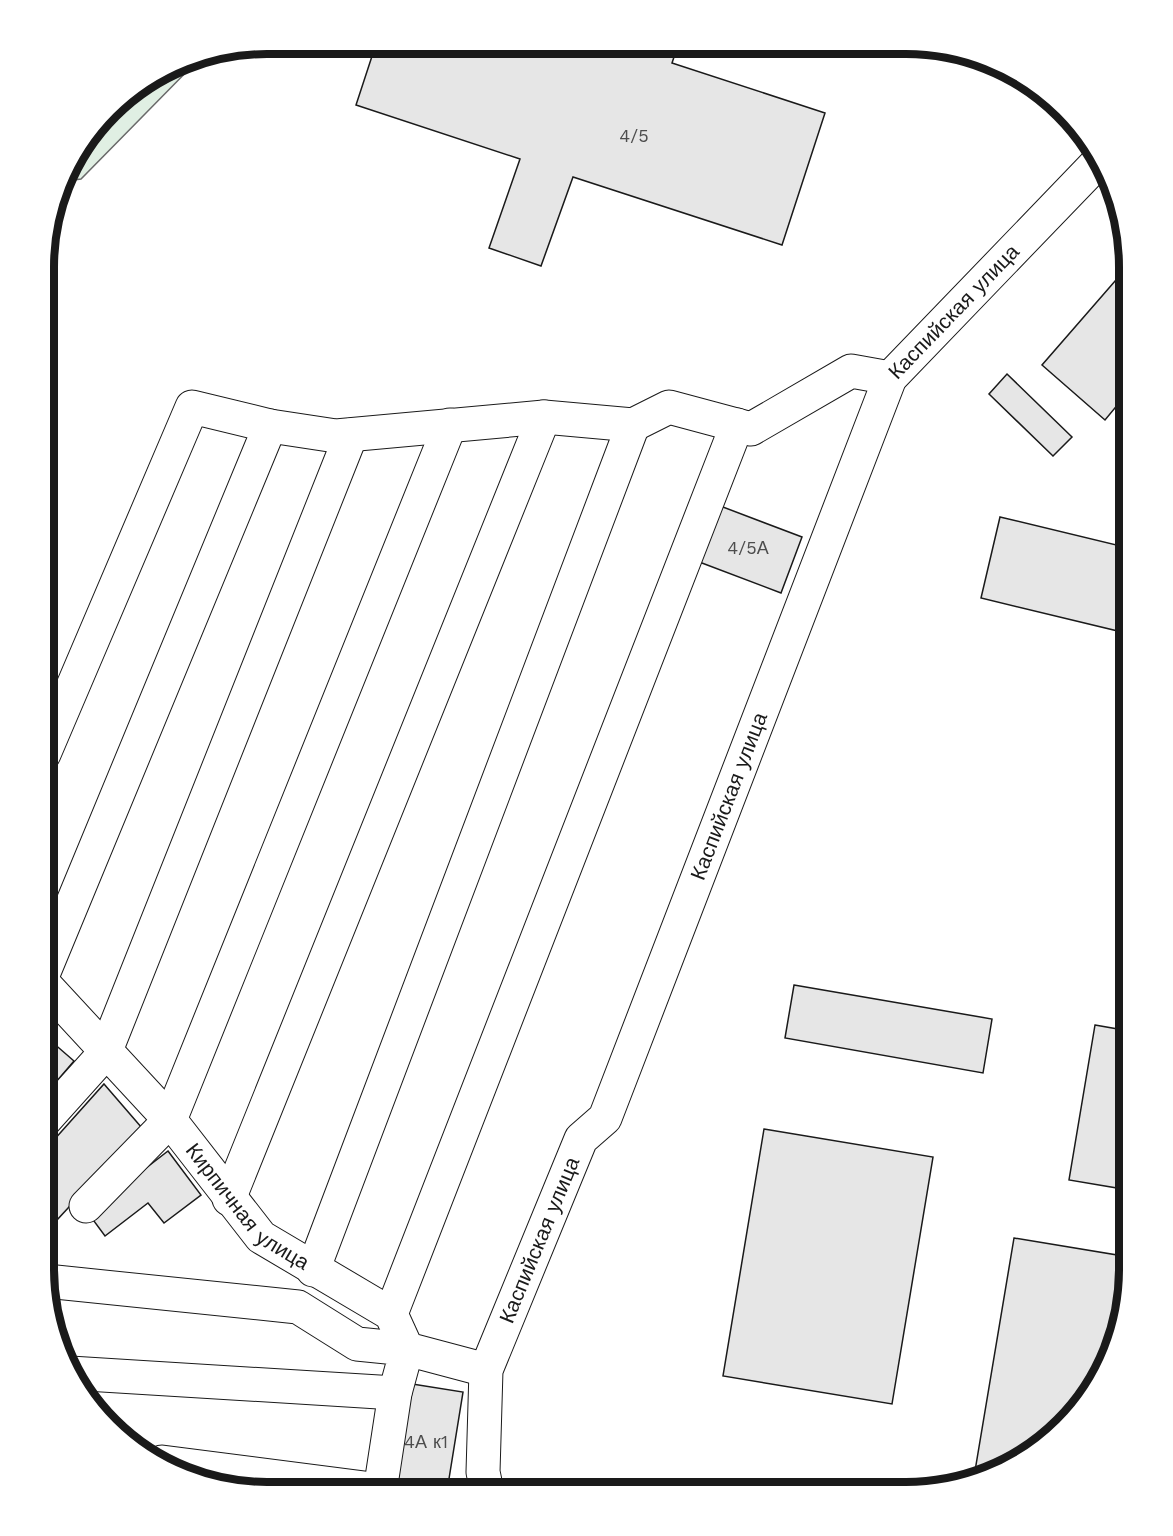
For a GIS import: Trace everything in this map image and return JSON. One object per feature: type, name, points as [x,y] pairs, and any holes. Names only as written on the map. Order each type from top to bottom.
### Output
[{"type":"street","name":"Каспийская улица","points":[[486,1482],[483,1472],[486,1370],[581,1139],[605,1118],[890,378],[1093,167]]},
{"type":"street","points":[[54,733],[192,407],[270,426],[336,436],[544,417],[633,425],[669,407],[751,429],[851,371],[890,378]]},
{"type":"street","points":[[229,1199],[544,417]]},
{"type":"street","points":[[313,1270],[633,425]]},
{"type":"street","points":[[381,1482],[395,1393],[407,1349],[391,1314],[737,425]]},
{"type":"street","points":[[54,948],[270,426]]},
{"type":"street","points":[[86,1206],[170,1120],[450,426]]},
{"type":"street","points":[[54,1110],[105,1053],[351,435]]},
{"type":"street","name":"Кирпичная улица","points":[[54,995],[105,1053],[170,1120],[229,1199],[261,1237],[313,1270],[391,1314]]},
{"type":"street","points":[[54,1282],[298,1307],[357,1344],[407,1349],[486,1370]]},
{"type":"street","points":[[82,1374],[395,1393]]},
{"type":"street","points":[[182,1465],[312,1482]]},
{"type":"green space","points":[[190,68],[81,179],[72,180],[98,137],[116,116],[149,90]]},
{"type":"building","points":[[373,54],[675,54],[672,63],[825,113],[782,245],[573,177],[541,266],[489,248],[520,159],[356,105]]},
{"type":"building","points":[[1119,276],[1119,403],[1105,420],[1042,365]]},
{"type":"building","points":[[1007,374],[1072,437],[1053,456],[989,394]]},
{"type":"building","points":[[715,504],[802,537],[781,593],[694,560]]},
{"type":"building","points":[[1000,517],[1119,546],[1119,631],[981,598]]},
{"type":"building","points":[[794,985],[992,1019],[983,1073],[785,1038]]},
{"type":"building","points":[[1095,1025],[1119,1029],[1119,1188],[1069,1180]]},
{"type":"building","points":[[54,1044],[74,1061],[54,1084]]},
{"type":"building","points":[[104,1084],[142,1128],[54,1223],[54,1140]]},
{"type":"building","points":[[764,1129],[933,1157],[892,1404],[723,1376]]},
{"type":"building","points":[[168,1151],[201,1195],[164,1223],[148,1203],[105,1236],[88,1213]]},
{"type":"building","points":[[1014,1238],[1119,1255],[1119,1283],[1112,1324],[1103,1351],[1075,1399],[1057,1420],[1036,1438],[1000,1460],[975,1471]]},
{"type":"building","points":[[406,1383],[463,1392],[448,1482],[390,1482]]}]
